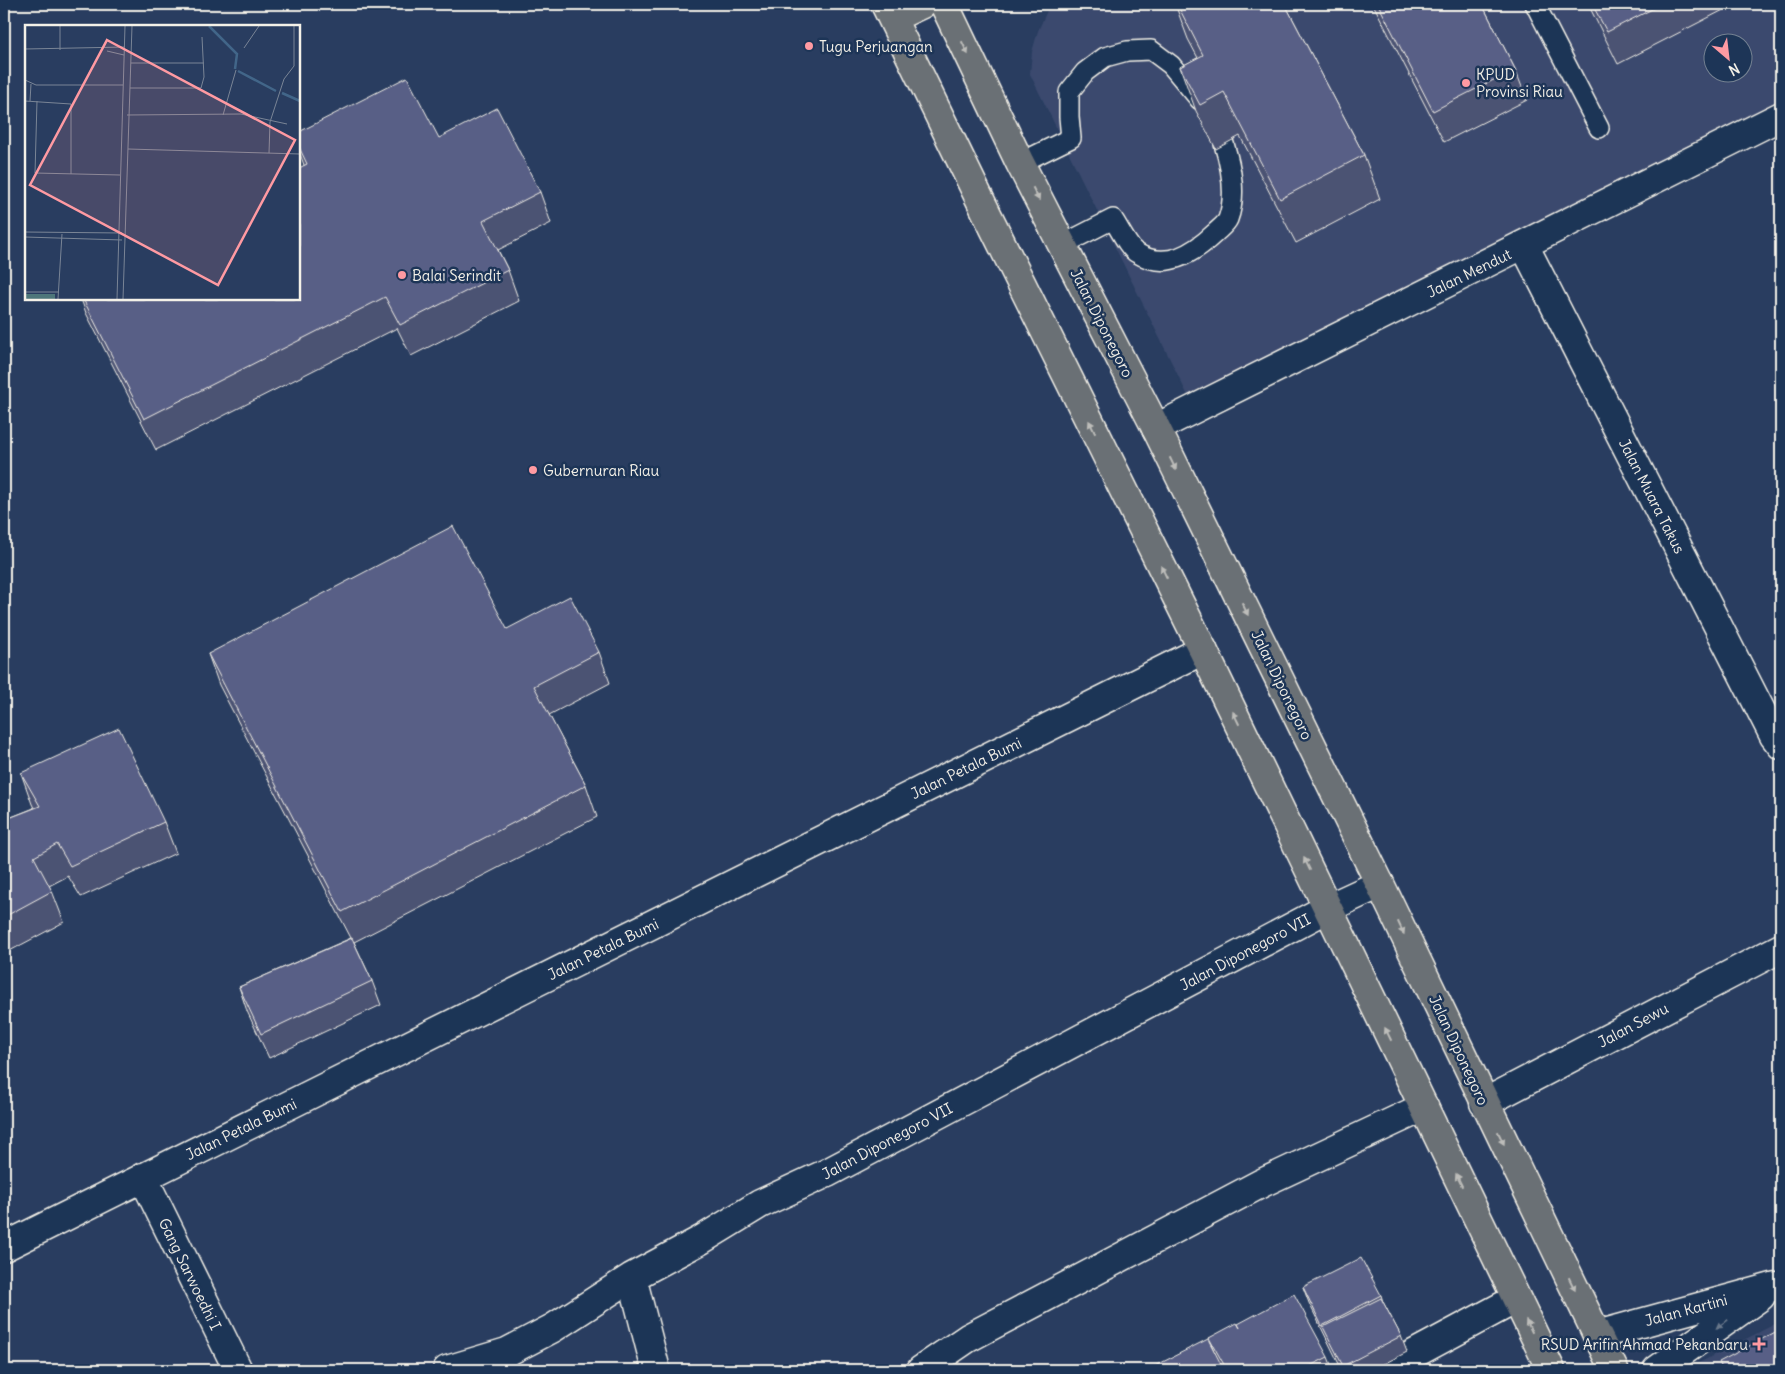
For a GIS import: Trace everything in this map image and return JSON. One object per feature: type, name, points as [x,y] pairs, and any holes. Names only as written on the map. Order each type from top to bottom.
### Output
[{"type":"main road","points":[[922,4],[889,11],[987,214],[1203,650],[1551,1370]]},
{"type":"main road","name":"Jalan Diponegoro","points":[[944,4],[1020,163],[1156,428],[1380,884],[1614,1370]]},
{"type":"street","name":"Jalan Mendut","points":[[1156,428],[1781,116]]},
{"type":"street","name":"Jalan Muara Takus","points":[[1524,245],[1769,727],[1781,745]]},
{"type":"street","name":"Jalan Petala Bumi","points":[[4,1246],[1203,650]]},
{"type":"street","name":"Jalan Diponegoro VII","points":[[446,1370],[508,1352],[553,1328],[632,1277],[701,1240],[760,1204],[827,1173],[1328,908],[1380,884]]},
{"type":"street","name":"Jalan Sewu","points":[[1484,1103],[1781,948]]},
{"type":"street","points":[[921,1370],[968,1338],[1253,1188],[1424,1106]]},
{"type":"street","name":"Gang Sarwoedhi I","points":[[143,1177],[238,1370]]},
{"type":"street","points":[[632,1277],[656,1370]]},
{"type":"street","name":"Jalan Kartini","points":[[1597,1335],[1779,1284]]},
{"type":"street","name":"Jalan Kartini","points":[[1657,1370],[1779,1284]]},
{"type":"street","points":[[1384,1370],[1516,1299]]},
{"type":"lane","points":[[1535,4],[1599,128]]},
{"type":"lane","points":[[1020,163],[1072,138],[1069,117],[1069,92],[1085,72],[1105,57],[1127,51],[1151,50],[1171,65],[1204,106]]},
{"type":"lane","points":[[1062,245],[1113,219],[1136,253],[1153,260],[1173,260],[1202,246],[1228,220],[1233,190],[1224,144]]},
{"type":"shaded area","points":[[1050,4],[1781,4],[1781,108],[1194,408],[1030,74],[1032,52],[1038,31]]},
{"type":"shaded area","name":"RSUD Arifin Ahmad Pekanbaru","points":[[1781,1321],[1781,1370],[1695,1370],[1693,1366]]},
{"type":"building","points":[[1177,4],[1285,4],[1364,155],[1280,199],[1224,92],[1200,105],[1180,67],[1203,55]]},
{"type":"building","name":"KPUD Provinsi Riau","points":[[1378,4],[1482,4],[1515,69],[1433,111]]},
{"type":"building","points":[[1592,4],[1662,4],[1607,32]]},
{"type":"building","name":"Balai Serindit","points":[[407,77],[439,138],[497,108],[540,192],[483,221],[508,270],[400,325],[385,297],[144,419],[84,300],[300,300],[300,168],[307,164],[300,149],[300,131]]},
{"type":"building","points":[[453,526],[507,629],[570,596],[599,652],[534,686],[586,785],[342,912],[208,654]]},
{"type":"building","points":[[119,728],[164,822],[70,866],[57,844],[34,857],[52,891],[4,917],[4,808],[9,818],[40,806],[21,773]]},
{"type":"building","points":[[352,938],[372,981],[261,1034],[239,987]]},
{"type":"building","points":[[1361,1258],[1381,1295],[1322,1326],[1303,1287]]},
{"type":"building","points":[[1294,1294],[1328,1357],[1302,1370],[1227,1370],[1209,1338],[1237,1323],[1240,1328],[1238,1324]]},
{"type":"building","points":[[1381,1298],[1401,1336],[1343,1366],[1323,1327]]},
{"type":"building","name":"RSUD Arifin Ahmad Pekanbaru","points":[[1781,1329],[1781,1370],[1723,1370],[1719,1362]]},
{"type":"building","points":[[1208,1339],[1224,1370],[1147,1370]]},
{"type":"place","name":"Tugu Perjuangan","points":[[809,46]]},
{"type":"place","name":"KPUD Provinsi Riau","points":[[1466,83]]},
{"type":"place","name":"Balai Serindit","points":[[402,275]]},
{"type":"place","name":"Gubernuran Riau","points":[[533,470]]},
{"type":"place","name":"RSUD Arifin Ahmad Pekanbaru","points":[[1759,1344]]}]
